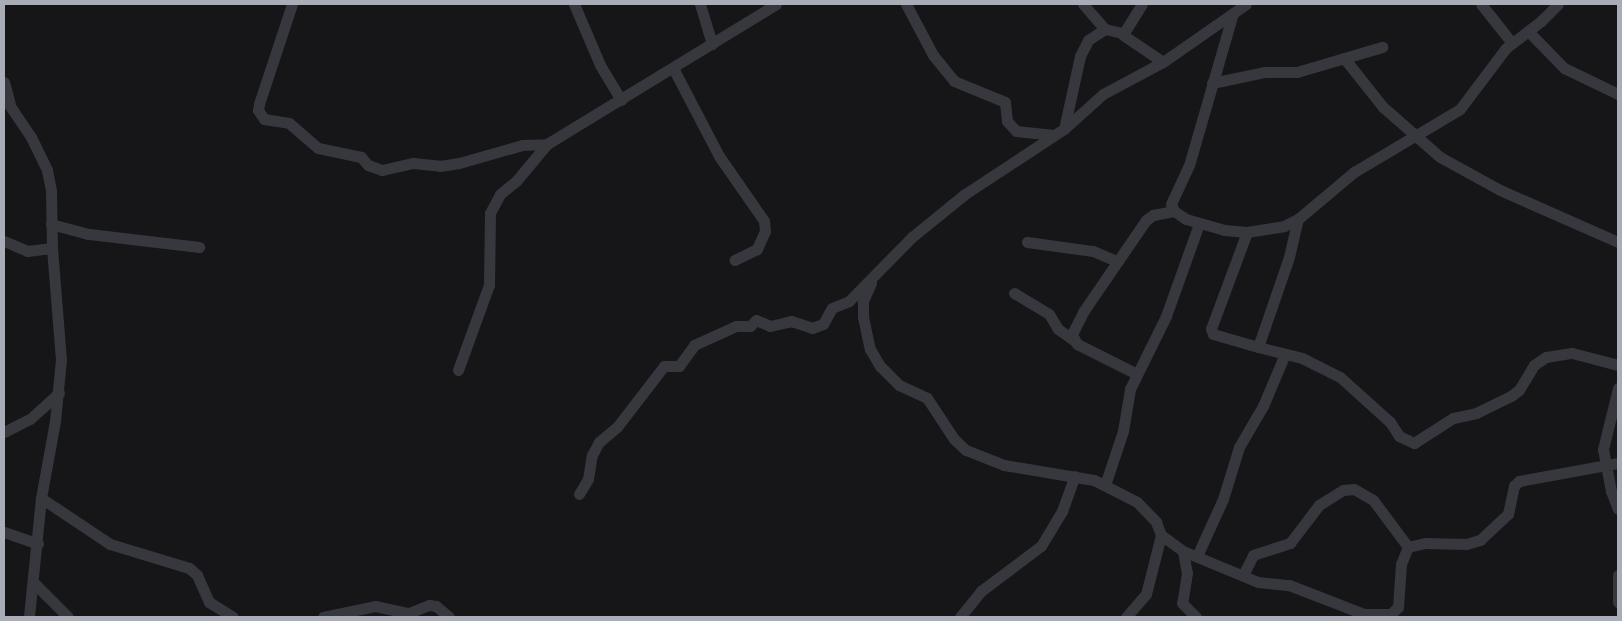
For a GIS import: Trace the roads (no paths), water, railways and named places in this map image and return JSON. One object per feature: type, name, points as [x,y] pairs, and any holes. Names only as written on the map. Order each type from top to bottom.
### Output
[{"type":"street","points":[[292,4],[258,104],[258,110],[264,119],[289,123],[318,148],[361,157],[368,165],[382,170],[413,163],[440,166],[459,163],[522,145],[547,144]]},
{"type":"street","points":[[574,4],[600,65],[621,100]]},
{"type":"street","points":[[700,4],[712,44]]},
{"type":"street","points":[[458,370],[489,285],[492,205],[547,144],[776,4]]},
{"type":"street","points":[[906,4],[933,55],[954,81],[1005,102],[1007,121],[1016,131],[1059,132]]},
{"type":"street","points":[[1083,4],[1105,29],[1123,33],[1127,39],[1163,62]]},
{"type":"street","points":[[1123,33],[1142,4]]},
{"type":"street","points":[[579,494],[588,479],[592,454],[599,442],[614,430],[664,366],[679,366],[694,345],[736,326],[750,326],[756,320],[770,326],[786,320],[816,327],[826,322],[832,308],[849,301],[939,214],[1059,132],[1104,94],[1163,62],[1246,4]]},
{"type":"street","points":[[1481,4],[1512,43]]},
{"type":"street","points":[[1074,340],[1075,324],[1149,216],[1174,211],[1199,224],[1247,232],[1284,226],[1298,219],[1354,172],[1413,134],[1460,108],[1489,67],[1512,43],[1558,4]]},
{"type":"street","points":[[1174,211],[1173,197],[1189,165],[1233,13]]},
{"type":"street","points":[[1059,132],[1080,56],[1092,36],[1105,29]]},
{"type":"street","points":[[1528,31],[1564,68],[1618,94]]},
{"type":"street","points":[[1212,83],[1264,72],[1290,73],[1382,47]]},
{"type":"street","points":[[1344,58],[1383,107],[1440,157],[1500,190],[1618,242]]},
{"type":"street","points":[[673,68],[719,156],[764,221],[766,231],[757,249],[734,260]]},
{"type":"street","points":[[4,82],[7,101],[47,170],[51,191],[52,248],[61,359],[60,393],[41,498],[38,544],[29,617]]},
{"type":"street","points":[[1258,347],[1289,257],[1298,219]]},
{"type":"street","points":[[52,224],[89,234],[199,247]]},
{"type":"street","points":[[1105,485],[1137,374],[1166,316],[1199,224]]},
{"type":"street","points":[[1247,232],[1210,329],[1213,334],[1285,354],[1340,377],[1390,422],[1399,436],[1414,443],[1453,418],[1476,413],[1512,396],[1520,390],[1534,365],[1546,357],[1572,353],[1618,365]]},
{"type":"street","points":[[4,242],[26,252],[52,248]]},
{"type":"street","points":[[1027,242],[1092,251],[1117,261]]},
{"type":"street","points":[[875,274],[863,301],[865,329],[874,358],[899,385],[927,398],[954,439],[966,450],[1004,465],[1076,476],[1105,485],[1148,512],[1161,535],[1183,552],[1270,585],[1288,585],[1364,616],[1384,616],[1397,611],[1401,564],[1408,547]]},
{"type":"street","points":[[1014,293],[1049,314],[1058,329],[1074,340],[1137,374]]},
{"type":"street","points":[[1197,556],[1223,499],[1239,448],[1263,406],[1285,354]]},
{"type":"street","points":[[1618,388],[1616,402],[1604,436],[1606,463],[1618,509]]},
{"type":"street","points":[[4,432],[30,420],[60,393]]},
{"type":"street","points":[[1408,547],[1425,543],[1466,544],[1480,540],[1508,514],[1514,486],[1519,481],[1606,463],[1618,463]]},
{"type":"street","points":[[960,617],[981,591],[1041,546],[1062,511],[1076,476]]},
{"type":"street","points":[[1244,575],[1253,555],[1290,543],[1320,504],[1343,490],[1354,489],[1373,500],[1408,547]]},
{"type":"street","points":[[41,498],[110,544],[177,562],[192,570],[209,602],[234,617]]},
{"type":"street","points":[[4,532],[38,544]]},
{"type":"street","points":[[1126,617],[1146,594],[1161,535]]},
{"type":"street","points":[[1183,552],[1187,573],[1182,603],[1196,617]]},
{"type":"street","points":[[1618,575],[1618,602]]},
{"type":"street","points":[[34,583],[68,617]]},
{"type":"street","points":[[324,617],[354,614],[381,606],[409,614],[429,605],[436,606],[449,617]]}]
